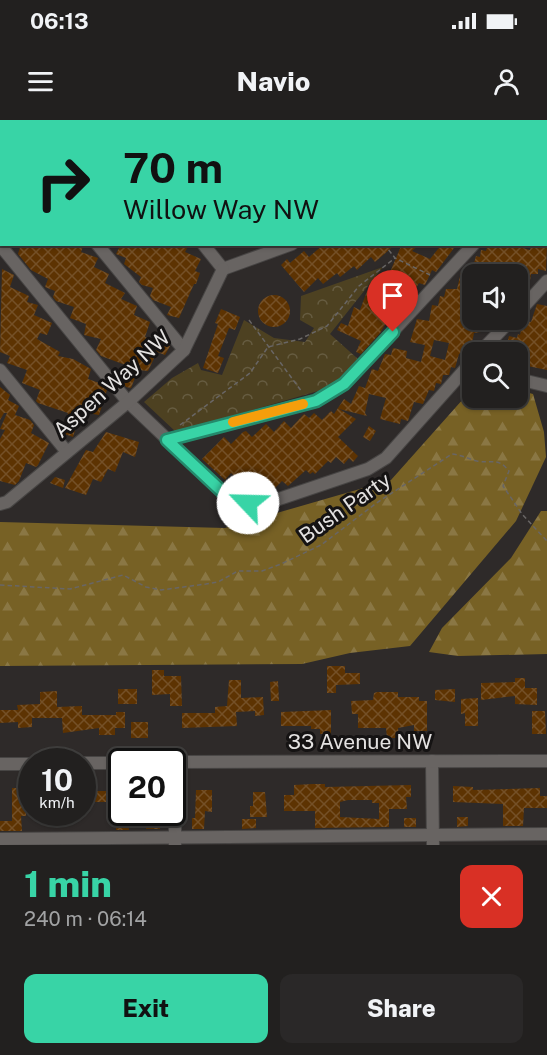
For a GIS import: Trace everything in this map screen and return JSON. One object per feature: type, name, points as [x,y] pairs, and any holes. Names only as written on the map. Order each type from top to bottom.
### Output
[{"type":"street","points":[[1,246],[128,402],[230,499],[248,503],[273,501],[368,469],[386,458],[462,375]]},
{"type":"street","points":[[99,246],[184,350]]},
{"type":"street","points":[[205,246],[223,269],[286,246]]},
{"type":"street","points":[[167,440],[309,403],[344,384],[472,246]]},
{"type":"street","name":"Aspen Way NW","points":[[2,500],[67,452],[128,402],[184,350],[223,269]]},
{"type":"street","points":[[528,302],[547,281]]},
{"type":"street","points":[[490,342],[501,330]]},
{"type":"street","points":[[0,370],[67,452]]},
{"type":"street","points":[[528,381],[547,386]]},
{"type":"street","points":[[432,761],[433,840]]},
{"type":"street","name":"33 Avenue NW","points":[[186,762],[547,761]]},
{"type":"street","points":[[0,764],[18,764]]},
{"type":"street","points":[[175,826],[175,841]]},
{"type":"street","points":[[0,838],[175,841],[433,840],[547,834]]},
{"type":"path","points":[[386,246],[395,258],[441,281]]},
{"type":"path","points":[[175,429],[250,373],[268,347],[300,339],[327,326],[359,286],[395,258]]},
{"type":"path","points":[[249,320],[309,403]]},
{"type":"path","name":"Bush Party","points":[[0,585],[70,589],[123,575],[147,587],[161,590],[218,582],[238,571],[261,570],[304,555],[321,545],[378,502],[452,454],[478,461],[496,459],[503,464],[508,471],[503,486],[522,514],[547,541]]},
{"type":"green space","points":[[383,267],[330,334],[358,359],[337,383],[318,391],[176,432],[144,402],[172,378],[198,363],[201,370],[222,375],[244,320],[274,338],[305,342],[314,328],[300,320],[301,296]]},
{"type":"green space","points":[[528,393],[533,394],[544,432],[546,457],[516,521],[410,646],[350,653],[302,664],[0,666],[0,522],[225,528],[391,480],[462,400],[462,408],[528,408]]},
{"type":"green space","points":[[541,511],[547,511],[547,654],[458,656],[429,652],[442,628],[511,558]]},
{"type":"building","points":[[20,246],[83,246],[81,252],[98,258],[94,267],[109,274],[105,283],[125,293],[121,299],[137,306],[134,315],[150,322],[145,337],[170,346],[165,355],[157,352],[148,371],[138,370],[131,388],[126,387],[124,384],[131,367],[101,356],[96,350],[101,339],[84,335],[86,324],[70,318],[74,307],[56,301],[53,297],[55,291],[45,287],[48,279],[31,270],[18,254]]},
{"type":"building","points":[[120,246],[188,246],[185,252],[201,259],[195,271],[200,273],[196,284],[179,318],[167,315],[171,307],[153,300],[150,296],[153,288],[142,285],[139,282],[141,277],[124,264],[126,258],[116,254]]},
{"type":"building","points":[[322,246],[394,246],[375,262],[371,257],[357,270],[354,266],[340,277],[337,273],[323,284],[318,278],[304,292],[281,265],[287,259],[290,263],[304,251],[309,257]]},
{"type":"building","points":[[401,246],[418,246],[412,251],[430,259],[440,246],[456,246],[436,272],[432,270],[425,285],[419,283],[408,302],[404,300],[397,315],[392,313],[380,333],[361,354],[356,352],[361,341],[337,330],[341,323],[348,326],[354,307],[360,310],[367,291],[374,294],[382,276],[387,279]]},
{"type":"building","points":[[487,246],[516,246],[530,250],[531,246],[547,246],[546,271],[538,269],[538,274],[531,274],[529,287],[528,264],[474,264],[476,256],[480,257],[481,250],[486,251]]},
{"type":"building","points":[[2,269],[14,275],[10,287],[29,296],[27,302],[38,305],[34,315],[52,323],[47,335],[40,333],[37,339],[60,352],[58,356],[73,359],[91,369],[88,379],[102,384],[107,390],[99,415],[81,412],[73,437],[62,433],[68,413],[38,403],[36,401],[40,390],[22,383],[27,370],[7,363],[10,356],[0,352]]},
{"type":"building","points":[[461,272],[462,330],[488,331],[474,333],[472,342],[462,342],[462,352],[459,354],[455,368],[451,367],[449,375],[443,375],[441,384],[436,383],[434,391],[429,390],[423,404],[414,402],[408,421],[401,419],[400,424],[380,419],[386,398],[369,394],[365,413],[367,416],[339,409],[356,419],[338,437],[358,456],[353,462],[349,458],[344,464],[336,457],[331,463],[328,461],[315,474],[313,472],[310,474],[306,470],[288,486],[282,481],[275,488],[265,477],[251,492],[231,473],[225,480],[202,459],[224,437],[231,444],[243,432],[246,431],[252,437],[266,424],[274,432],[284,421],[291,428],[304,414],[309,418],[314,413],[322,420],[331,411],[334,414],[344,399],[351,404],[359,386],[365,388],[372,369],[378,371],[385,354],[391,355],[393,348],[407,351],[406,358],[421,362],[425,345],[410,342],[417,319],[429,321],[432,305],[438,306],[440,296],[444,297],[446,289],[457,289]],"holes":[[[434,340],[449,343],[445,360],[430,356]]]},
{"type":"building","points":[[274,295],[285,300],[290,311],[285,322],[274,327],[263,322],[258,311],[263,300]]},
{"type":"building","points":[[537,304],[547,306],[547,370],[528,366],[528,342],[508,342],[509,336],[517,338],[521,330],[528,330],[528,321],[531,322]]},
{"type":"building","points":[[221,309],[240,317],[235,330],[229,328],[218,356],[224,358],[218,373],[203,368]]},
{"type":"building","points":[[0,387],[10,395],[8,400],[19,406],[15,415],[30,420],[34,425],[31,433],[49,443],[36,467],[26,463],[15,485],[0,481],[0,439],[5,430],[0,429],[7,413],[4,413],[0,420]]},
{"type":"building","points":[[369,426],[376,431],[370,441],[363,437]]},
{"type":"building","points":[[106,432],[139,442],[135,457],[123,452],[115,472],[108,469],[101,482],[93,479],[86,495],[65,488],[86,450],[93,452]]},
{"type":"building","points":[[55,477],[65,480],[63,488],[50,483]]},
{"type":"building","points":[[327,666],[345,666],[345,673],[360,673],[360,684],[336,685],[336,693],[327,693]]},
{"type":"building","points":[[152,670],[164,670],[164,676],[181,676],[182,706],[170,706],[170,694],[152,695]]},
{"type":"building","points":[[515,678],[525,678],[525,688],[537,688],[537,705],[515,704],[515,696],[481,700],[481,683],[515,682]]},
{"type":"building","points":[[229,680],[241,680],[241,698],[263,697],[264,715],[255,716],[255,711],[236,712],[237,726],[182,728],[182,713],[215,713],[215,707],[227,706]]},
{"type":"building","points":[[278,681],[279,701],[271,701],[270,682]]},
{"type":"building","points":[[118,689],[137,689],[137,704],[118,704]]},
{"type":"building","points":[[455,689],[455,702],[435,700],[435,690]]},
{"type":"building","points":[[57,691],[57,707],[82,706],[82,715],[116,715],[116,712],[125,712],[125,728],[115,728],[115,735],[99,735],[99,728],[63,733],[62,718],[32,718],[32,727],[18,728],[18,722],[0,723],[0,710],[18,710],[17,705],[40,704],[40,692]]},
{"type":"building","points":[[398,692],[398,697],[419,697],[419,701],[427,701],[427,731],[414,731],[414,725],[398,728],[399,738],[387,738],[386,728],[358,728],[358,714],[352,714],[351,701],[373,700],[374,693]]},
{"type":"building","points":[[478,698],[478,726],[465,726],[465,713],[461,714],[461,699]]},
{"type":"building","points":[[331,710],[331,734],[320,734],[320,729],[311,729],[311,726],[281,726],[281,712]]},
{"type":"building","points":[[532,711],[545,711],[546,734],[532,734]]},
{"type":"building","points":[[131,722],[148,722],[148,738],[131,738]]},
{"type":"building","points":[[325,784],[325,787],[411,785],[411,797],[406,797],[407,809],[389,809],[389,827],[315,828],[315,811],[284,811],[284,795],[294,795],[294,785]],"holes":[[[372,800],[372,803],[379,803],[379,819],[340,817],[340,802]]]},
{"type":"building","points":[[453,786],[473,787],[473,790],[540,788],[540,796],[547,796],[547,808],[524,808],[523,826],[503,826],[503,804],[453,802]]},
{"type":"building","points":[[12,788],[18,788],[18,826],[22,826],[22,831],[0,831],[0,821],[12,821]]},
{"type":"building","points":[[196,790],[212,790],[212,812],[205,811],[204,829],[192,829],[192,818],[195,818]]},
{"type":"building","points":[[96,791],[108,791],[108,802],[96,802]]},
{"type":"building","points":[[253,792],[265,792],[267,817],[250,817]]},
{"type":"building","points":[[457,817],[468,817],[468,826],[457,827]]},
{"type":"building","points":[[404,818],[416,818],[416,827],[404,827]]},
{"type":"building","points":[[242,819],[256,819],[256,828],[242,829]]},
{"type":"building","points":[[116,826],[129,826],[129,830],[116,830]]},
{"type":"building","points":[[146,826],[160,826],[160,829],[146,829]]},
{"type":"slow traffic","points":[[233,422],[303,404]]},
{"type":"route","points":[[248,503],[230,499],[167,440],[316,401],[344,384],[393,332]]}]
